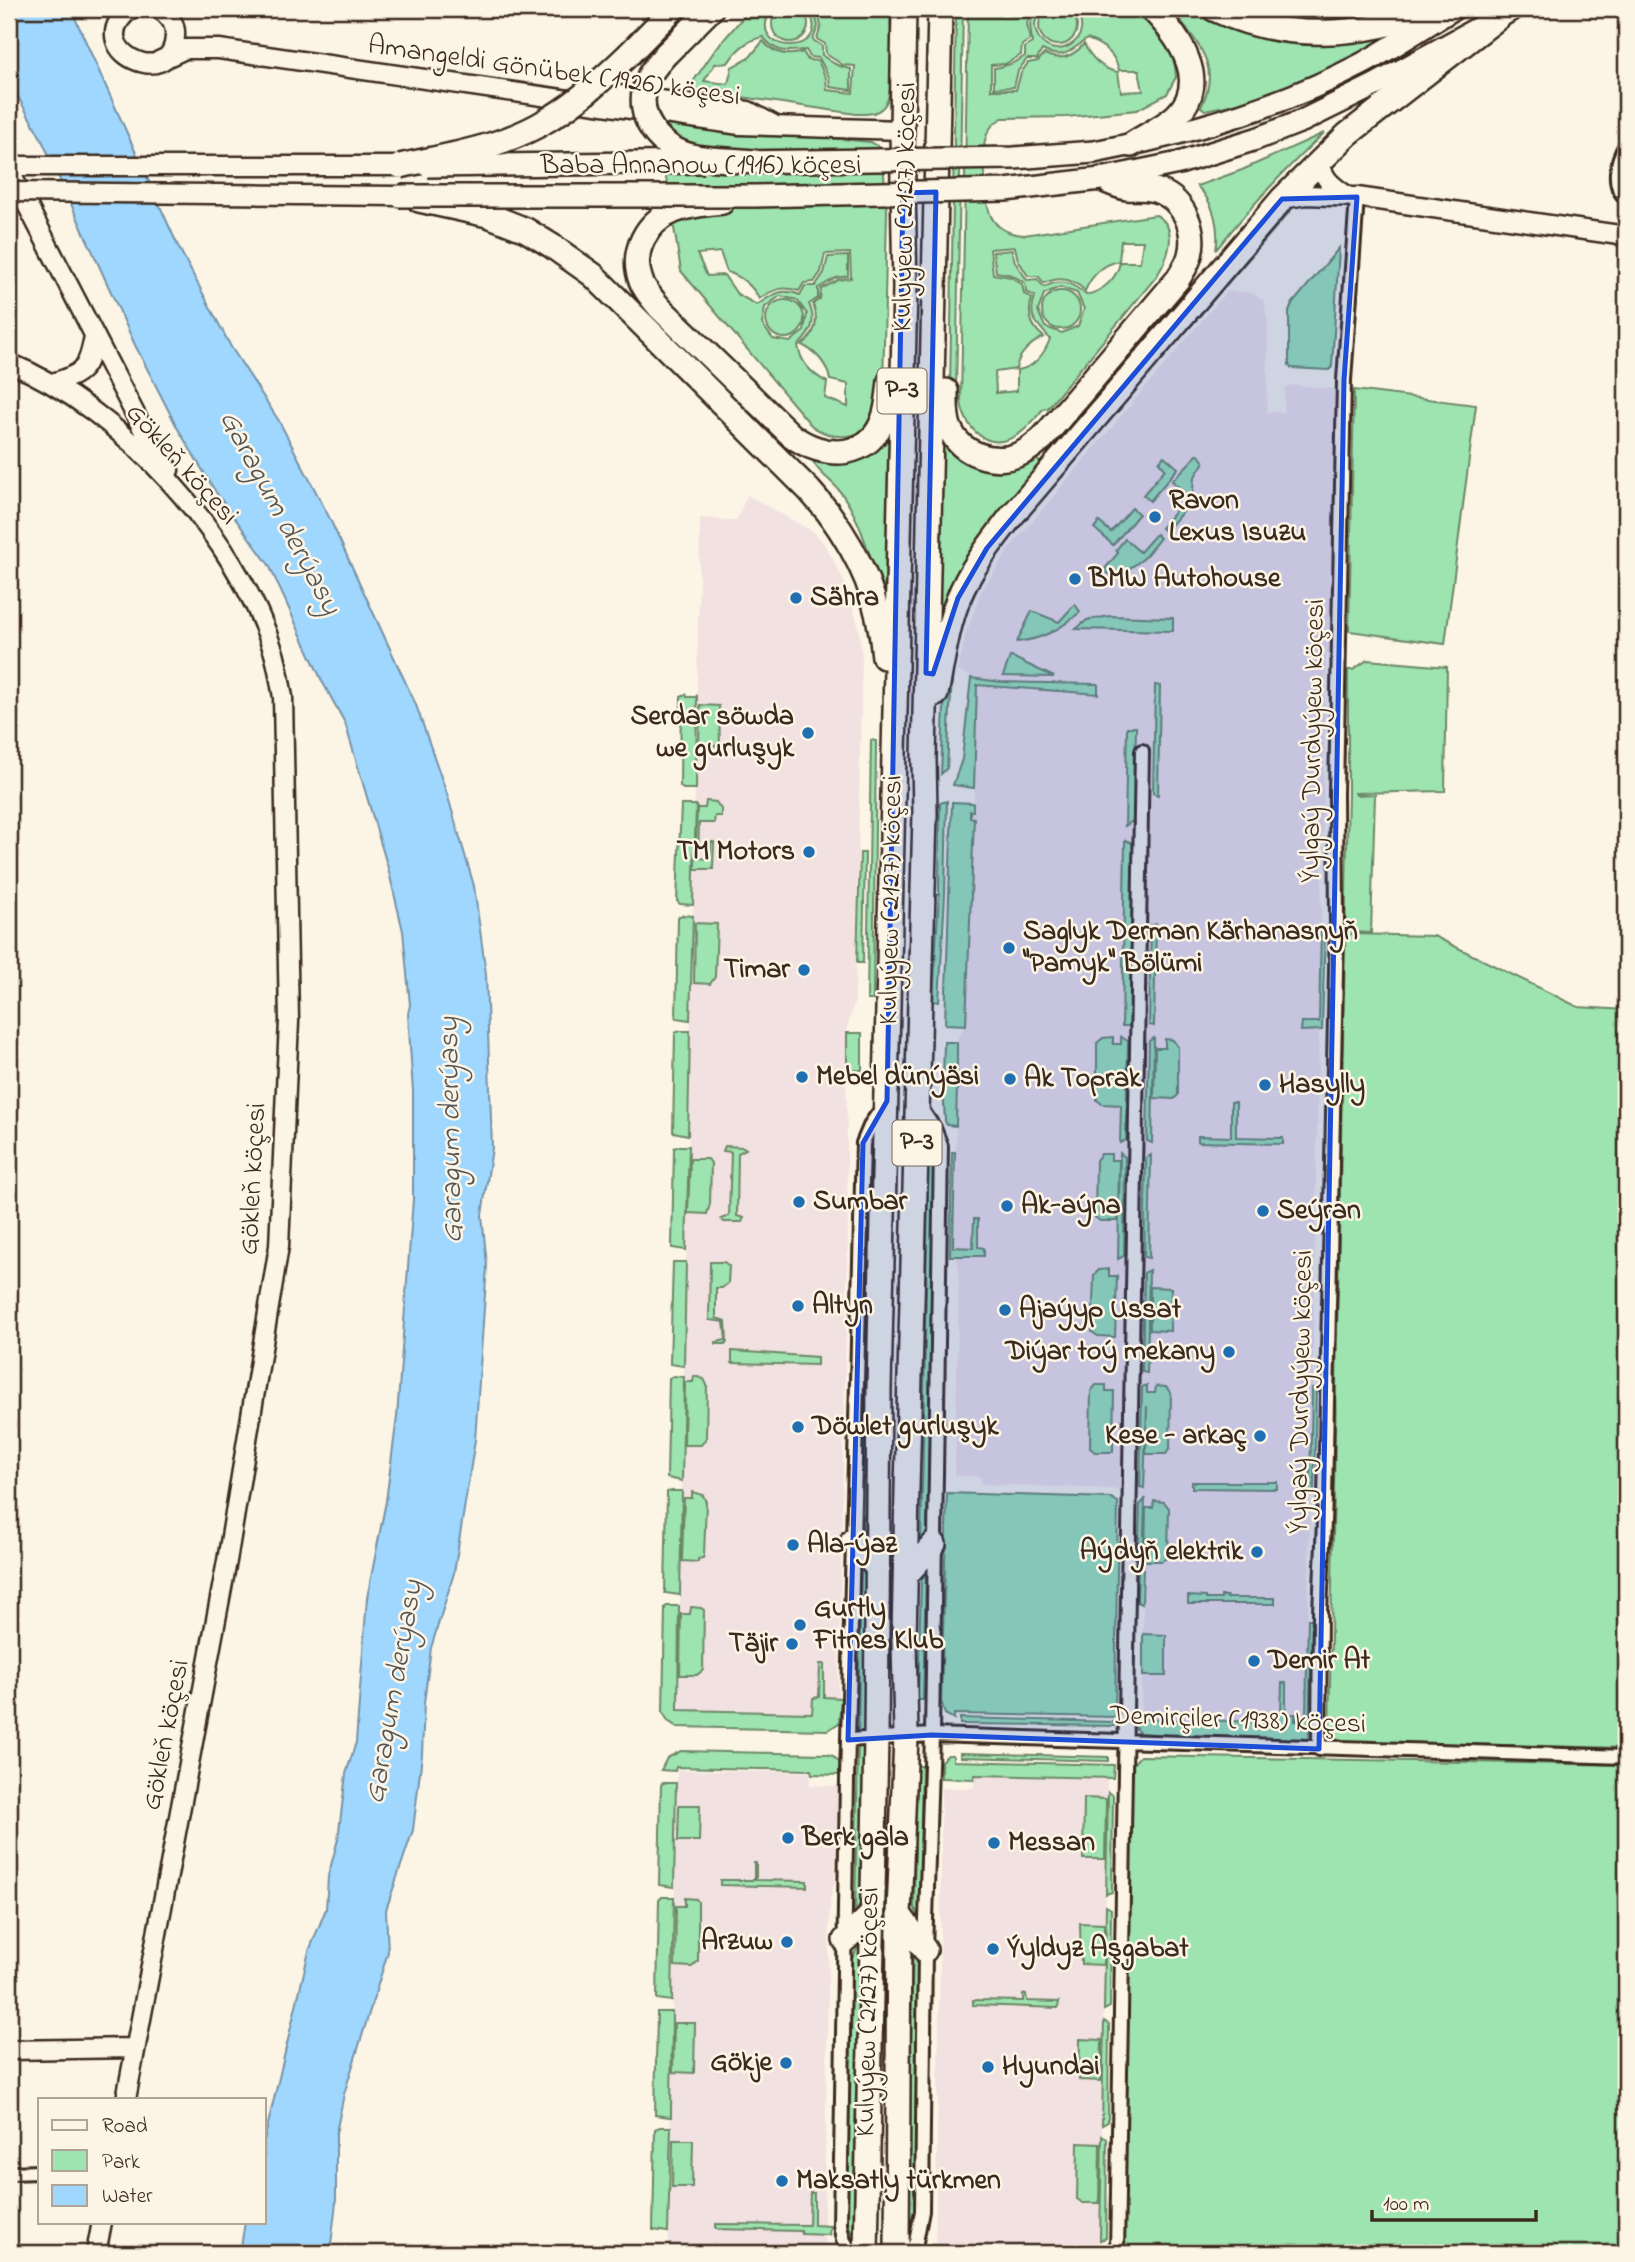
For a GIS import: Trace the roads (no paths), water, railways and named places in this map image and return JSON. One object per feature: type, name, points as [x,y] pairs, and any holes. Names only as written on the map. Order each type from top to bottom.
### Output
[{"type":"highway","points":[[400,166],[473,150],[524,132],[548,120],[597,84],[673,9]]},
{"type":"highway","points":[[711,9],[651,72],[644,92],[645,113],[656,135],[672,148],[696,157],[755,162]]},
{"type":"highway","name":"Kulyýew (2127) köçesi","points":[[866,2253],[876,1738],[879,1388],[905,288],[903,9]]},
{"type":"highway","name":"Kulyýew (2127) köçesi","points":[[897,2253],[899,1914],[906,1736],[904,1640],[925,814],[941,9]]},
{"type":"highway","points":[[1131,145],[1177,115],[1184,107],[1190,90],[1191,70],[1184,48],[1152,9]]},
{"type":"highway","points":[[1214,9],[1257,25],[1327,34],[1377,28],[1436,9]]},
{"type":"highway","points":[[924,759],[951,619],[958,598],[976,564],[1010,518],[1282,199],[1348,134],[1506,13]]},
{"type":"highway","points":[[934,281],[942,328],[947,419],[953,435],[967,450],[986,457],[1004,458],[1024,453],[1042,439],[1178,279],[1189,258],[1192,246],[1190,224],[1172,198],[1155,190],[1126,188],[1101,179]]},
{"type":"highway","points":[[399,195],[488,215],[526,230],[573,260],[613,294],[809,490],[850,544],[870,584],[880,619],[894,750]]},
{"type":"highway","points":[[756,196],[678,209],[661,218],[646,233],[638,255],[641,281],[660,308],[791,435],[810,448],[839,453],[858,447],[880,426],[885,414],[893,340],[905,288]]},
{"type":"highway","points":[[853,1540],[878,1569]]},
{"type":"highway","points":[[907,1574],[934,1544]]},
{"type":"highway","points":[[845,1940],[872,1914]]},
{"type":"highway","points":[[899,1914],[925,1950]]},
{"type":"main road","name":"Baba Annanow (1916) köçesi","points":[[400,166],[1014,158],[1094,152],[1177,134],[1290,97],[1362,64],[1453,9]]},
{"type":"main road","name":"Baba Annanow (1916) köçesi","points":[[399,195],[756,196],[1005,190],[1101,179],[1179,163],[1256,139],[1302,121],[1375,85],[1506,13]]},
{"type":"street","name":"Amangeldi Gönübek (1926) köçesi","points":[[131,9],[122,16],[118,25],[118,44],[123,53],[139,64],[159,61],[184,49],[219,49],[740,125],[902,130]]},
{"type":"street","name":"Amangeldi Gönübek (1926) köçesi","points":[[159,61],[166,56],[175,40],[175,31],[167,11]]},
{"type":"street","name":"Amangeldi Gönübek (1926) köçesi","points":[[167,11],[187,34],[219,49]]},
{"type":"street","points":[[1626,145],[1621,154],[1617,174],[1619,191],[1626,198]]},
{"type":"street","points":[[1320,162],[1322,175],[1327,181],[1352,196]]},
{"type":"street","name":"Baba Annanow (1916) köçesi","points":[[205,523],[148,439],[9,168],[400,166]]},
{"type":"street","name":"Baba Annanow (1916) köçesi","points":[[9,192],[399,195]]},
{"type":"street","points":[[1282,199],[1306,195],[1352,196],[1626,236]]},
{"type":"street","name":"Ýylgaý Durdyýew köçesi","points":[[1319,1749],[1337,922],[1336,794],[1344,380],[1352,196]]},
{"type":"street","points":[[52,383],[74,377],[85,367],[94,337]]},
{"type":"street","name":"Gökleň köçesi","points":[[9,363],[52,383],[99,414],[148,459],[205,523],[252,600],[274,651],[284,697],[289,1021],[279,1246],[227,1561],[126,2098]]},
{"type":"street","points":[[1117,2253],[1142,751]]},
{"type":"street","points":[[851,2253],[843,2239],[840,2225],[848,1740],[863,1143],[871,1124],[887,1101]]},
{"type":"street","points":[[909,2253],[916,2242],[922,2211],[941,1146],[934,1128],[918,1104]]},
{"type":"street","name":"Demirçiler (1938) köçesi","points":[[848,1740],[932,1735],[1626,1757]]},
{"type":"street","points":[[9,2050],[135,2048]]},
{"type":"street","points":[[9,2173],[38,2172]]},
{"type":"street","points":[[96,2253],[103,2224]]},
{"type":"water","name":"Garagum derýasy","points":[[9,9],[71,9],[178,246],[231,347],[279,421],[328,515],[416,705],[448,797],[474,886],[486,974],[492,1148],[482,1215],[487,1265],[475,1440],[454,1573],[431,1648],[413,1830],[386,1910],[388,1952],[344,2094],[336,2133],[336,2202],[330,2253],[240,2253],[245,2224],[266,2224],[266,2133],[309,1951],[326,1909],[328,1877],[338,1839],[346,1774],[356,1742],[367,1598],[386,1501],[397,1417],[413,1199],[413,1092],[408,1014],[410,1005],[403,931],[388,868],[345,723],[322,681],[269,565],[215,491],[178,429],[135,345],[41,138],[9,81]]},
{"type":"place","name":"Ravon Lexus Isuzu","points":[[1155,517]]},
{"type":"place","name":"BMW Autohouse","points":[[1075,579]]},
{"type":"place","name":"Sähra","points":[[796,598]]},
{"type":"place","name":"Serdar söwda we gurluşyk","points":[[808,733]]},
{"type":"place","name":"TM Motors","points":[[809,852]]},
{"type":"place","name":"Saglyk Derman Kärhanasnyň \"Pamyk\" Bölümi","points":[[1009,948]]},
{"type":"place","name":"Timar","points":[[804,970]]},
{"type":"place","name":"Mebel dünýäsi","points":[[802,1077]]},
{"type":"place","name":"Ak Toprak","points":[[1010,1079]]},
{"type":"place","name":"Hasylly","points":[[1265,1085]]},
{"type":"place","name":"Sumbar","points":[[799,1202]]},
{"type":"place","name":"Ak-aýna","points":[[1007,1206]]},
{"type":"place","name":"Seýran","points":[[1263,1211]]},
{"type":"place","name":"Altyn","points":[[798,1306]]},
{"type":"place","name":"Ajaýyp Ussat","points":[[1005,1310]]},
{"type":"place","name":"Diýar toý mekany","points":[[1229,1352]]},
{"type":"place","name":"Döwlet gurluşyk","points":[[798,1427]]},
{"type":"place","name":"Kese - arkaç","points":[[1260,1436]]},
{"type":"place","name":"Ala-ýaz","points":[[793,1545]]},
{"type":"place","name":"Aýdyň elektrik","points":[[1257,1552]]},
{"type":"place","name":"Gurtly Fitnes Klub","points":[[800,1625]]},
{"type":"place","name":"Täjir","points":[[792,1644]]},
{"type":"place","name":"Demir At","points":[[1254,1661]]},
{"type":"place","name":"Berk gala","points":[[788,1838]]},
{"type":"place","name":"Messan","points":[[994,1843]]},
{"type":"place","name":"Arzuw","points":[[787,1942]]},
{"type":"place","name":"Ýyldyz Aşgabat","points":[[993,1949]]},
{"type":"place","name":"Gökje","points":[[786,2063]]},
{"type":"place","name":"Hyundai","points":[[988,2067]]},
{"type":"place","name":"Maksatly türkmen","points":[[782,2181]]}]
